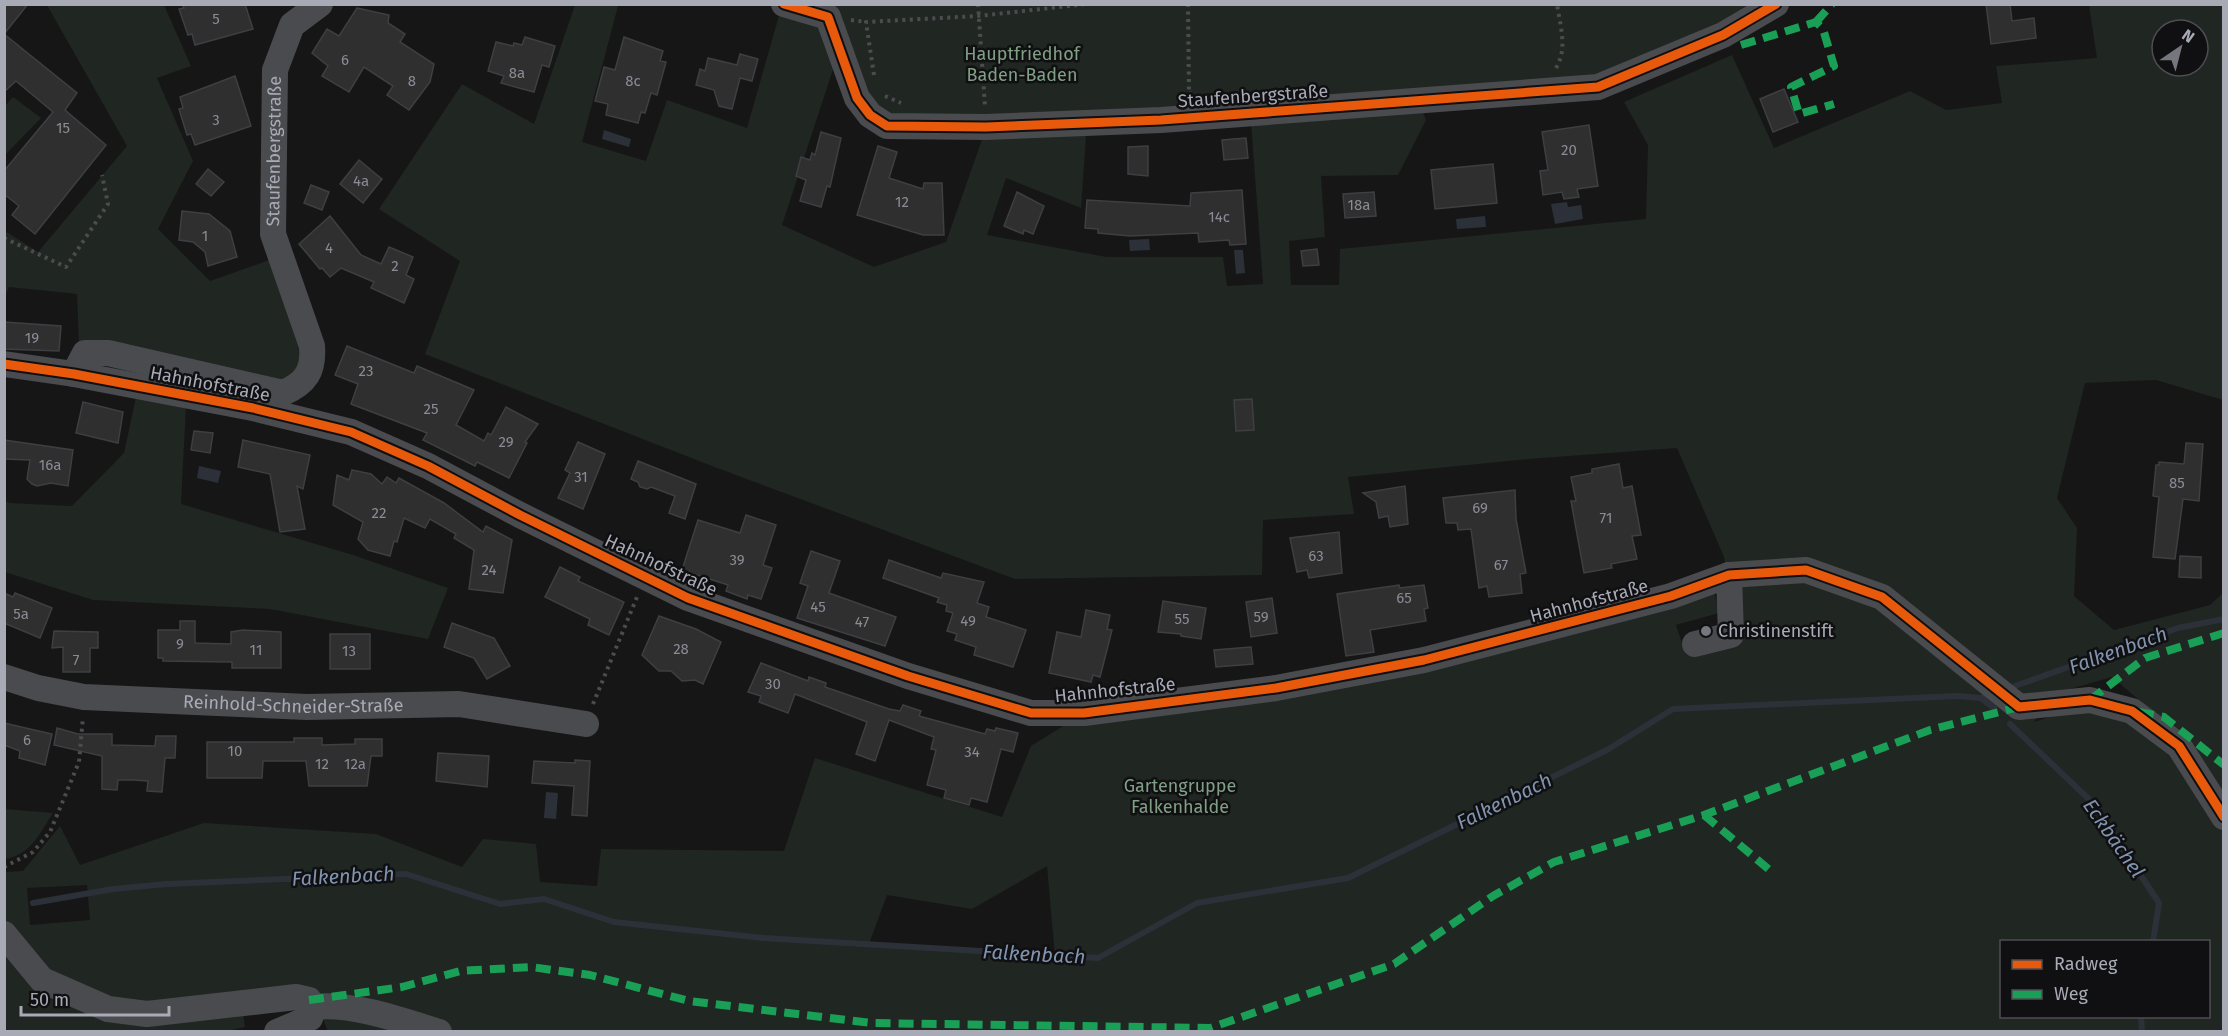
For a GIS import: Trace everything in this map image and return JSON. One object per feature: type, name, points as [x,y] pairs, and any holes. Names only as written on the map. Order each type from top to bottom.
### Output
[{"type":"street","name":"Staufenbergstraße","points":[[74,374],[85,353],[108,353],[283,393],[298,387],[314,365],[312,346],[273,234],[275,70],[292,26],[320,4]]},
{"type":"street","name":"Staufenbergstraße","points":[[784,4],[828,17],[857,98],[870,115],[887,126],[987,127],[1161,120],[1598,87],[1732,40],[1748,13],[1776,4]]},
{"type":"street","name":"Hahnhofstraße","points":[[4,364],[74,374],[253,408],[351,432],[428,466],[688,598],[908,676],[1031,713],[1084,713],[1276,688],[1424,660],[1671,596],[1729,575],[1806,570],[1882,597],[2019,707],[2090,700],[2132,711],[2179,746],[2223,817]]},
{"type":"street","points":[[1695,644],[1731,635],[1729,575]]},
{"type":"street","name":"Reinhold-Schneider-Straße","points":[[4,677],[38,688],[84,697],[307,707],[459,704],[590,713]]},
{"type":"street","points":[[4,934],[42,980],[108,1009],[148,1023],[296,997],[311,1004],[361,1011],[439,1032]]},
{"type":"street","points":[[277,1032],[310,1018],[311,1004]]},
{"type":"path","points":[[974,107],[985,106],[978,4]]},
{"type":"path","points":[[875,84],[866,22],[978,16],[1087,4]]},
{"type":"path","points":[[1188,4],[1189,94],[1201,93]]},
{"type":"path","points":[[1544,69],[1556,68],[1562,58],[1557,4]]},
{"type":"path","points":[[880,90],[886,97],[910,104]]},
{"type":"path","points":[[4,238],[66,267],[108,204],[102,175]]},
{"type":"path","points":[[4,262],[4,268]]},
{"type":"path","points":[[590,713],[645,578]]},
{"type":"path","points":[[4,867],[33,852],[50,832],[79,762],[84,697]]},
{"type":"green space","points":[[47,5],[164,5],[191,66],[157,78],[193,161],[158,229],[210,281],[275,258],[312,346],[298,387],[79,346],[77,294],[9,287],[5,296],[5,231],[38,252],[127,146]]},
{"type":"green space","points":[[575,5],[618,6],[582,142],[646,161],[667,100],[747,128],[782,5],[1776,5],[1598,87],[1087,122],[1081,208],[1006,178],[987,235],[1107,257],[1223,257],[1227,286],[1263,284],[1251,122],[1422,110],[1426,120],[1398,175],[1321,176],[1325,237],[1289,241],[1291,285],[1339,285],[1340,249],[1646,219],[1648,145],[1624,102],[1732,55],[1774,148],[1910,91],[1946,110],[2002,103],[1996,66],[2097,58],[2089,5],[2223,5],[2223,400],[2156,380],[2085,383],[2057,498],[2077,528],[2074,596],[2114,630],[2210,605],[2223,593],[2223,1031],[328,1032],[318,1005],[241,1000],[245,1027],[228,1031],[5,1032],[5,872],[23,871],[60,826],[80,865],[204,823],[376,834],[462,867],[483,839],[536,844],[540,882],[597,886],[601,849],[784,851],[815,758],[1002,817],[1031,746],[1084,713],[1276,688],[1712,581],[1719,613],[1676,625],[1686,655],[1739,645],[1724,557],[1677,448],[1528,459],[1348,477],[1354,514],[1263,520],[1262,575],[1015,579],[712,466],[425,354],[460,261],[379,209],[462,84],[534,124]],"holes":[[[839,51],[887,126],[986,128],[946,242],[874,267],[782,225]],[[2112,677],[2192,745],[2099,708],[2065,712],[2034,722],[2049,695]],[[1047,866],[1055,956],[869,944],[887,895],[972,909]],[[87,885],[90,920],[30,925],[27,888]]]},
{"type":"green space","points":[[13,97],[41,118],[5,155],[5,106]]},
{"type":"green space","points":[[136,397],[186,405],[181,504],[353,555],[448,588],[428,639],[270,609],[93,600],[5,572],[4,500],[9,503],[72,506],[124,453]]},
{"type":"green space","points":[[5,809],[53,813],[28,848],[14,857],[5,859]]},
{"type":"shaded area","points":[[604,130],[631,139],[629,147],[602,139]]},
{"type":"shaded area","points":[[1567,202],[1568,207],[1581,205],[1583,219],[1555,224],[1551,204]]},
{"type":"shaded area","points":[[1485,216],[1486,227],[1457,229],[1456,219]]},
{"type":"shaded area","points":[[1149,239],[1150,250],[1130,251],[1129,240]]},
{"type":"shaded area","points":[[1234,250],[1243,250],[1245,273],[1236,274]]},
{"type":"shaded area","points":[[199,466],[221,471],[218,483],[197,478]]},
{"type":"shaded area","points":[[546,792],[558,793],[556,819],[544,818]]},
{"type":"building","points":[[4,4],[28,4],[4,34]]},
{"type":"building","points":[[182,4],[245,4],[253,29],[195,45],[192,34],[188,35],[179,9],[184,8]]},
{"type":"building","points":[[1986,4],[2010,4],[2012,21],[2034,18],[2036,38],[1991,44]]},
{"type":"building","points":[[357,8],[389,15],[388,23],[405,34],[400,42],[434,64],[430,82],[409,110],[387,95],[393,86],[364,67],[349,92],[322,76],[328,66],[312,53],[327,29],[339,36]]},
{"type":"building","points":[[4,34],[77,93],[65,110],[106,145],[35,234],[12,215],[19,206],[4,194],[4,171],[53,112],[16,81],[4,92]]},
{"type":"building","points":[[525,37],[555,46],[549,67],[542,65],[534,92],[501,83],[504,76],[488,71],[496,42],[513,46],[514,43],[522,45]]},
{"type":"building","points":[[624,37],[663,51],[660,61],[666,62],[657,95],[651,93],[645,113],[641,112],[638,123],[606,115],[608,104],[595,101],[604,67],[615,70]]},
{"type":"building","points":[[740,54],[758,59],[752,81],[740,78],[732,109],[719,106],[714,90],[696,85],[700,69],[705,71],[708,58],[737,65]]},
{"type":"building","points":[[235,76],[251,126],[195,145],[191,134],[187,135],[179,109],[183,108],[180,97]]},
{"type":"building","points":[[1784,89],[1798,122],[1773,132],[1760,99]]},
{"type":"building","points":[[1589,125],[1598,186],[1577,189],[1579,197],[1564,199],[1562,192],[1543,195],[1540,171],[1548,170],[1542,132]]},
{"type":"building","points":[[821,132],[841,138],[830,187],[827,186],[821,207],[800,201],[806,180],[796,176],[801,157],[810,160],[812,153],[815,155]]},
{"type":"building","points":[[1246,138],[1248,158],[1224,160],[1222,140]]},
{"type":"building","points":[[878,146],[897,152],[889,178],[923,189],[924,183],[942,183],[944,235],[923,235],[857,215]]},
{"type":"building","points":[[1148,146],[1148,176],[1128,174],[1128,147]]},
{"type":"building","points":[[359,160],[382,179],[363,203],[340,184]]},
{"type":"building","points":[[1493,164],[1497,203],[1435,209],[1431,170]]},
{"type":"building","points":[[208,169],[224,182],[211,196],[196,184]]},
{"type":"building","points":[[311,185],[329,192],[322,210],[304,203]]},
{"type":"building","points":[[1242,190],[1246,244],[1230,245],[1229,240],[1199,242],[1198,233],[1130,236],[1098,233],[1098,229],[1085,228],[1087,200],[1190,206],[1191,193]]},
{"type":"building","points":[[1017,192],[1044,206],[1033,234],[1024,230],[1023,234],[1004,226]]},
{"type":"building","points":[[1374,192],[1376,216],[1345,218],[1343,194]]},
{"type":"building","points":[[182,211],[209,214],[230,231],[237,257],[208,266],[205,252],[193,242],[179,240]]},
{"type":"building","points":[[330,216],[361,255],[381,264],[389,247],[413,257],[406,275],[414,279],[404,303],[371,288],[374,282],[341,268],[330,277],[322,268],[320,269],[299,244]]},
{"type":"building","points":[[1317,249],[1319,265],[1303,266],[1301,251]]},
{"type":"building","points":[[4,322],[61,326],[59,351],[4,349]]},
{"type":"building","points":[[347,346],[414,373],[417,366],[474,390],[456,425],[484,441],[488,433],[491,435],[506,407],[538,424],[525,442],[527,443],[509,478],[477,462],[475,466],[423,440],[427,433],[351,404],[358,384],[335,375]]},
{"type":"building","points":[[1252,399],[1254,430],[1236,431],[1234,400]]},
{"type":"building","points":[[83,402],[123,412],[118,443],[76,433]]},
{"type":"building","points":[[194,431],[213,433],[210,453],[191,450]]},
{"type":"building","points":[[4,440],[73,450],[68,486],[51,483],[37,486],[32,484],[27,479],[30,460],[4,459]]},
{"type":"building","points":[[243,440],[310,455],[303,489],[297,486],[305,529],[280,532],[270,474],[238,467]]},
{"type":"building","points":[[578,442],[605,454],[583,509],[558,498],[570,473],[565,470]]},
{"type":"building","points":[[2186,443],[2203,444],[2199,501],[2183,499],[2175,559],[2153,557],[2159,497],[2153,496],[2156,465],[2159,465],[2159,462],[2184,464]]},
{"type":"building","points":[[638,461],[696,484],[685,519],[669,513],[675,496],[651,487],[647,489],[640,487],[638,482],[631,479]]},
{"type":"building","points":[[1619,464],[1623,488],[1632,486],[1641,535],[1632,536],[1637,559],[1611,564],[1612,568],[1584,573],[1571,501],[1576,501],[1571,477],[1592,473],[1592,469]]},
{"type":"building","points":[[352,470],[371,474],[382,484],[387,477],[396,483],[399,478],[444,503],[483,532],[486,526],[512,540],[503,593],[469,589],[474,550],[454,538],[456,534],[430,519],[425,528],[404,518],[390,556],[368,550],[358,539],[363,522],[333,505],[337,475],[349,480]]},
{"type":"building","points":[[1405,486],[1408,524],[1390,527],[1388,516],[1379,518],[1376,502],[1363,493]]},
{"type":"building","points":[[1515,490],[1516,519],[1526,573],[1520,574],[1522,593],[1489,597],[1487,586],[1479,588],[1471,529],[1458,530],[1457,523],[1446,523],[1443,498]]},
{"type":"building","points":[[746,515],[776,525],[763,565],[772,568],[761,599],[748,595],[747,599],[726,591],[728,585],[682,570],[698,520],[740,533]]},
{"type":"building","points":[[1339,532],[1342,573],[1309,578],[1307,570],[1297,572],[1290,538]]},
{"type":"building","points":[[811,551],[840,561],[829,593],[896,617],[885,646],[797,618],[808,586],[800,583]]},
{"type":"building","points":[[2180,556],[2201,557],[2201,578],[2179,577]]},
{"type":"building","points":[[889,560],[941,578],[943,573],[984,582],[977,603],[989,607],[986,617],[1026,630],[1013,667],[974,655],[976,647],[955,640],[957,634],[947,631],[953,613],[946,611],[947,605],[937,602],[939,598],[883,578]]},
{"type":"building","points":[[560,567],[580,577],[578,581],[624,602],[609,635],[588,625],[590,619],[545,597]]},
{"type":"building","points":[[1399,585],[1400,588],[1424,585],[1428,608],[1424,609],[1426,621],[1370,630],[1374,652],[1346,656],[1337,594]]},
{"type":"building","points":[[4,593],[13,597],[15,593],[52,608],[40,638],[4,623]]},
{"type":"building","points":[[1272,598],[1277,633],[1251,637],[1246,602]]},
{"type":"building","points":[[1163,601],[1206,608],[1201,639],[1158,632]]},
{"type":"building","points":[[1086,610],[1110,615],[1107,629],[1112,630],[1100,677],[1093,675],[1091,682],[1049,673],[1057,632],[1081,637]]},
{"type":"building","points":[[659,616],[696,629],[721,642],[703,684],[695,680],[682,681],[671,671],[659,671],[642,655]]},
{"type":"building","points":[[180,621],[195,621],[195,643],[231,644],[231,632],[243,630],[281,632],[281,668],[232,668],[232,662],[163,661],[163,658],[158,658],[158,630],[180,630]]},
{"type":"building","points":[[452,623],[494,638],[510,666],[487,679],[474,658],[444,647]]},
{"type":"building","points":[[54,631],[98,632],[98,648],[90,648],[90,672],[63,672],[63,647],[52,648]]},
{"type":"building","points":[[330,634],[370,634],[370,669],[330,669]]},
{"type":"building","points":[[1251,647],[1253,664],[1216,667],[1214,650]]},
{"type":"building","points":[[761,663],[808,681],[809,677],[826,683],[825,687],[889,709],[900,711],[903,705],[921,711],[919,716],[985,734],[987,729],[995,731],[996,728],[1018,733],[1013,752],[1001,749],[987,802],[971,798],[969,805],[944,798],[946,790],[927,785],[936,750],[931,749],[934,737],[889,720],[875,761],[856,754],[867,722],[795,694],[788,713],[759,702],[761,696],[748,692]]},
{"type":"building","points":[[4,723],[52,734],[45,765],[19,758],[20,751],[4,745]]},
{"type":"building","points":[[57,728],[78,734],[112,734],[112,745],[155,746],[156,736],[176,736],[175,758],[165,758],[162,792],[147,791],[148,781],[133,780],[118,780],[117,790],[102,789],[102,756],[54,745]]},
{"type":"building","points":[[294,738],[322,738],[322,745],[355,744],[355,739],[382,739],[382,756],[371,756],[367,786],[309,786],[306,761],[263,761],[262,778],[207,778],[207,742],[294,742]]},
{"type":"building","points":[[438,753],[489,756],[487,787],[436,781]]},
{"type":"building","points":[[575,760],[590,761],[587,816],[572,815],[574,786],[532,783],[534,761],[575,763]]},
{"type":"waterway","name":"Falkenbach","points":[[2015,686],[2178,628],[2224,619]]},
{"type":"waterway","name":"Falkenbach","points":[[33,903],[113,889],[167,884],[406,874],[500,904],[544,899],[614,922],[763,938],[1098,958],[1197,903],[1348,878],[1607,750],[1673,709],[1957,696],[1981,698],[1989,695]]},
{"type":"waterway","name":"Eckbächel","points":[[1981,698],[1994,708]]},
{"type":"waterway","name":"Eckbächel","points":[[2010,724],[2093,803],[2159,903],[2153,940]]},
{"type":"waterway","name":"Eckbächel","points":[[2141,1018],[2142,1032]]},
{"type":"marked path","points":[[1816,22],[1832,4]]},
{"type":"marked path","points":[[1741,45],[1816,22],[1823,29],[1834,66],[1791,87],[1799,114],[1834,104]]},
{"type":"marked path","points":[[2090,700],[2145,658],[2224,633]]},
{"type":"marked path","points":[[309,1000],[402,987],[460,971],[531,967],[590,975],[689,1001],[871,1023],[1210,1028],[1394,964],[1493,896],[1554,862],[1704,815],[1930,730],[2019,707]]},
{"type":"marked path","points":[[2139,712],[2164,717],[2224,765]]},
{"type":"marked path","points":[[1704,815],[1772,872]]},
{"type":"cycle path","points":[[784,4],[828,17],[857,98],[870,115],[887,126],[986,127],[1161,120],[1598,87],[1723,35],[1776,4]]},
{"type":"cycle path","points":[[4,364],[74,374],[253,408],[351,432],[428,466],[520,515],[688,598],[908,676],[1031,713],[1084,713],[1276,688],[1424,660],[1671,596],[1729,575],[1806,570],[1882,597],[2019,707],[2090,700],[2132,711],[2179,746],[2224,817]]},
{"type":"place","name":"Christinenstift","points":[[1706,631]]},
{"type":"park label","name":"Hauptfriedhof Baden-Baden","points":[[1022,64]]},
{"type":"park label","name":"Gartengruppe Falkenhalde","points":[[1180,796]]}]
